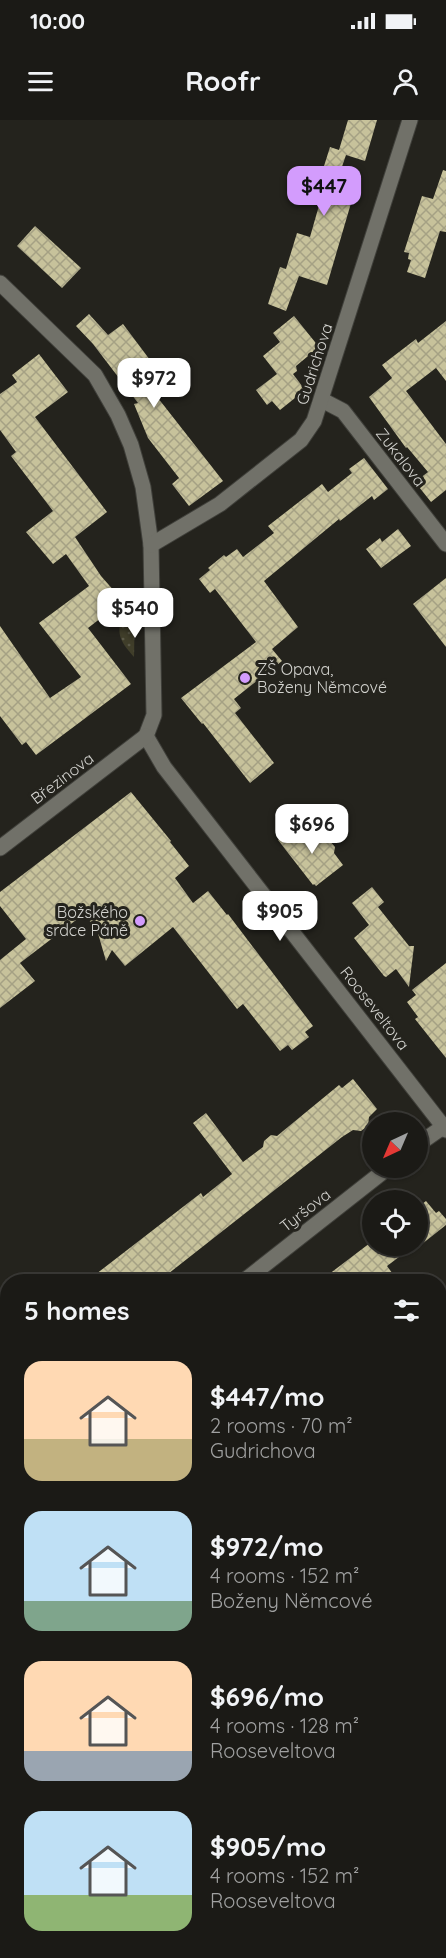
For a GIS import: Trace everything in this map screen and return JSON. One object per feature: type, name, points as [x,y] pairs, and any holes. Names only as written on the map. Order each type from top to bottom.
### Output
[{"type":"street","name":"Gudrichova","points":[[151,545],[220,504],[300,440],[314,421],[410,120]]},
{"type":"street","points":[[0,283],[95,375],[118,415],[131,445],[143,487],[151,545],[154,715],[146,736]]},
{"type":"street","name":"Zukalova","points":[[322,400],[343,411],[446,544]]},
{"type":"street","name":"Březinova","points":[[0,848],[146,736]]},
{"type":"street","name":"Rooseveltova","points":[[146,736],[164,767],[445,1127]]},
{"type":"street","points":[[428,1138],[445,1127]]},
{"type":"street","name":"Tyršova","points":[[253,1274],[375,1178]]},
{"type":"shaded area","points":[[135,606],[134,657],[122,641],[119,631],[123,612]]},
{"type":"building","points":[[348,120],[377,120],[365,161],[346,155],[335,187],[354,193],[327,285],[299,276],[286,311],[268,304],[280,267],[286,269],[297,233],[310,237],[320,202],[304,197],[309,180],[319,182],[330,147],[339,150]]},
{"type":"building","points":[[443,170],[446,171],[446,232],[440,231],[425,278],[407,272],[411,260],[408,259],[409,253],[404,252],[422,196],[433,199]]},
{"type":"building","points":[[35,226],[81,268],[62,288],[17,246]]},
{"type":"building","points":[[89,314],[108,335],[123,324],[171,388],[158,398],[223,481],[189,506],[172,484],[179,478],[148,438],[134,404],[138,403],[93,344],[76,326]]},
{"type":"building","points":[[294,316],[319,347],[296,366],[297,371],[293,374],[305,390],[280,410],[272,401],[267,405],[256,390],[277,374],[263,356],[280,342],[273,333]]},
{"type":"building","points":[[446,321],[446,381],[436,368],[406,391],[446,444],[446,490],[431,502],[415,482],[428,472],[406,448],[369,397],[392,378],[382,365],[416,339],[418,343]]},
{"type":"building","points":[[39,354],[68,392],[35,417],[107,512],[75,537],[101,576],[123,601],[88,628],[131,684],[36,755],[26,742],[22,745],[0,716],[0,626],[50,698],[81,677],[39,623],[89,586],[66,554],[53,564],[26,532],[53,511],[11,456],[16,452],[0,430],[0,394],[17,382],[12,375]]},
{"type":"building","points":[[364,458],[388,489],[374,500],[372,496],[340,521],[339,519],[264,581],[298,627],[272,649],[282,661],[234,699],[241,708],[235,713],[274,763],[250,783],[181,698],[256,642],[215,589],[210,593],[199,579],[224,555],[226,557],[237,549],[243,557],[274,533],[268,526],[322,484],[328,492],[352,473],[349,469]]},
{"type":"building","points":[[398,529],[411,546],[381,568],[366,549],[380,538],[382,542]]},
{"type":"building","points":[[446,578],[446,647],[413,604]]},
{"type":"building","points":[[131,792],[189,866],[175,878],[193,903],[208,891],[313,1026],[305,1032],[309,1037],[292,1050],[288,1045],[280,1051],[243,1004],[237,1009],[173,927],[125,966],[112,950],[106,961],[97,930],[84,914],[20,963],[35,981],[0,1008],[0,960],[26,939],[0,906],[0,892]]},
{"type":"building","points":[[294,828],[302,838],[315,828],[323,840],[330,841],[335,847],[334,853],[343,865],[316,886],[278,840]]},
{"type":"building","points":[[372,887],[384,902],[378,907],[409,946],[414,946],[409,987],[396,969],[386,977],[384,976],[354,938],[369,925],[352,903]]},
{"type":"building","points":[[446,963],[446,1058],[415,1019],[418,1017],[407,1002],[416,995],[412,990]]},
{"type":"building","points":[[353,1079],[377,1109],[374,1112],[362,1112],[362,1130],[353,1130],[342,1137],[168,1274],[96,1274],[201,1193],[203,1197],[232,1174],[193,1123],[206,1113],[243,1162],[263,1147],[264,1141],[271,1135],[277,1136],[339,1085],[342,1088]]},
{"type":"building","points":[[428,1203],[436,1213],[439,1211],[446,1219],[446,1225],[428,1239]]},
{"type":"building","points":[[362,1249],[362,1256],[400,1256],[387,1266],[393,1274],[329,1274]]},
{"type":"place","name":"ZŠ Opava, Boženy Němcové","points":[[245,678]]},
{"type":"place","name":"Božského srdce Páně","points":[[140,921]]}]
